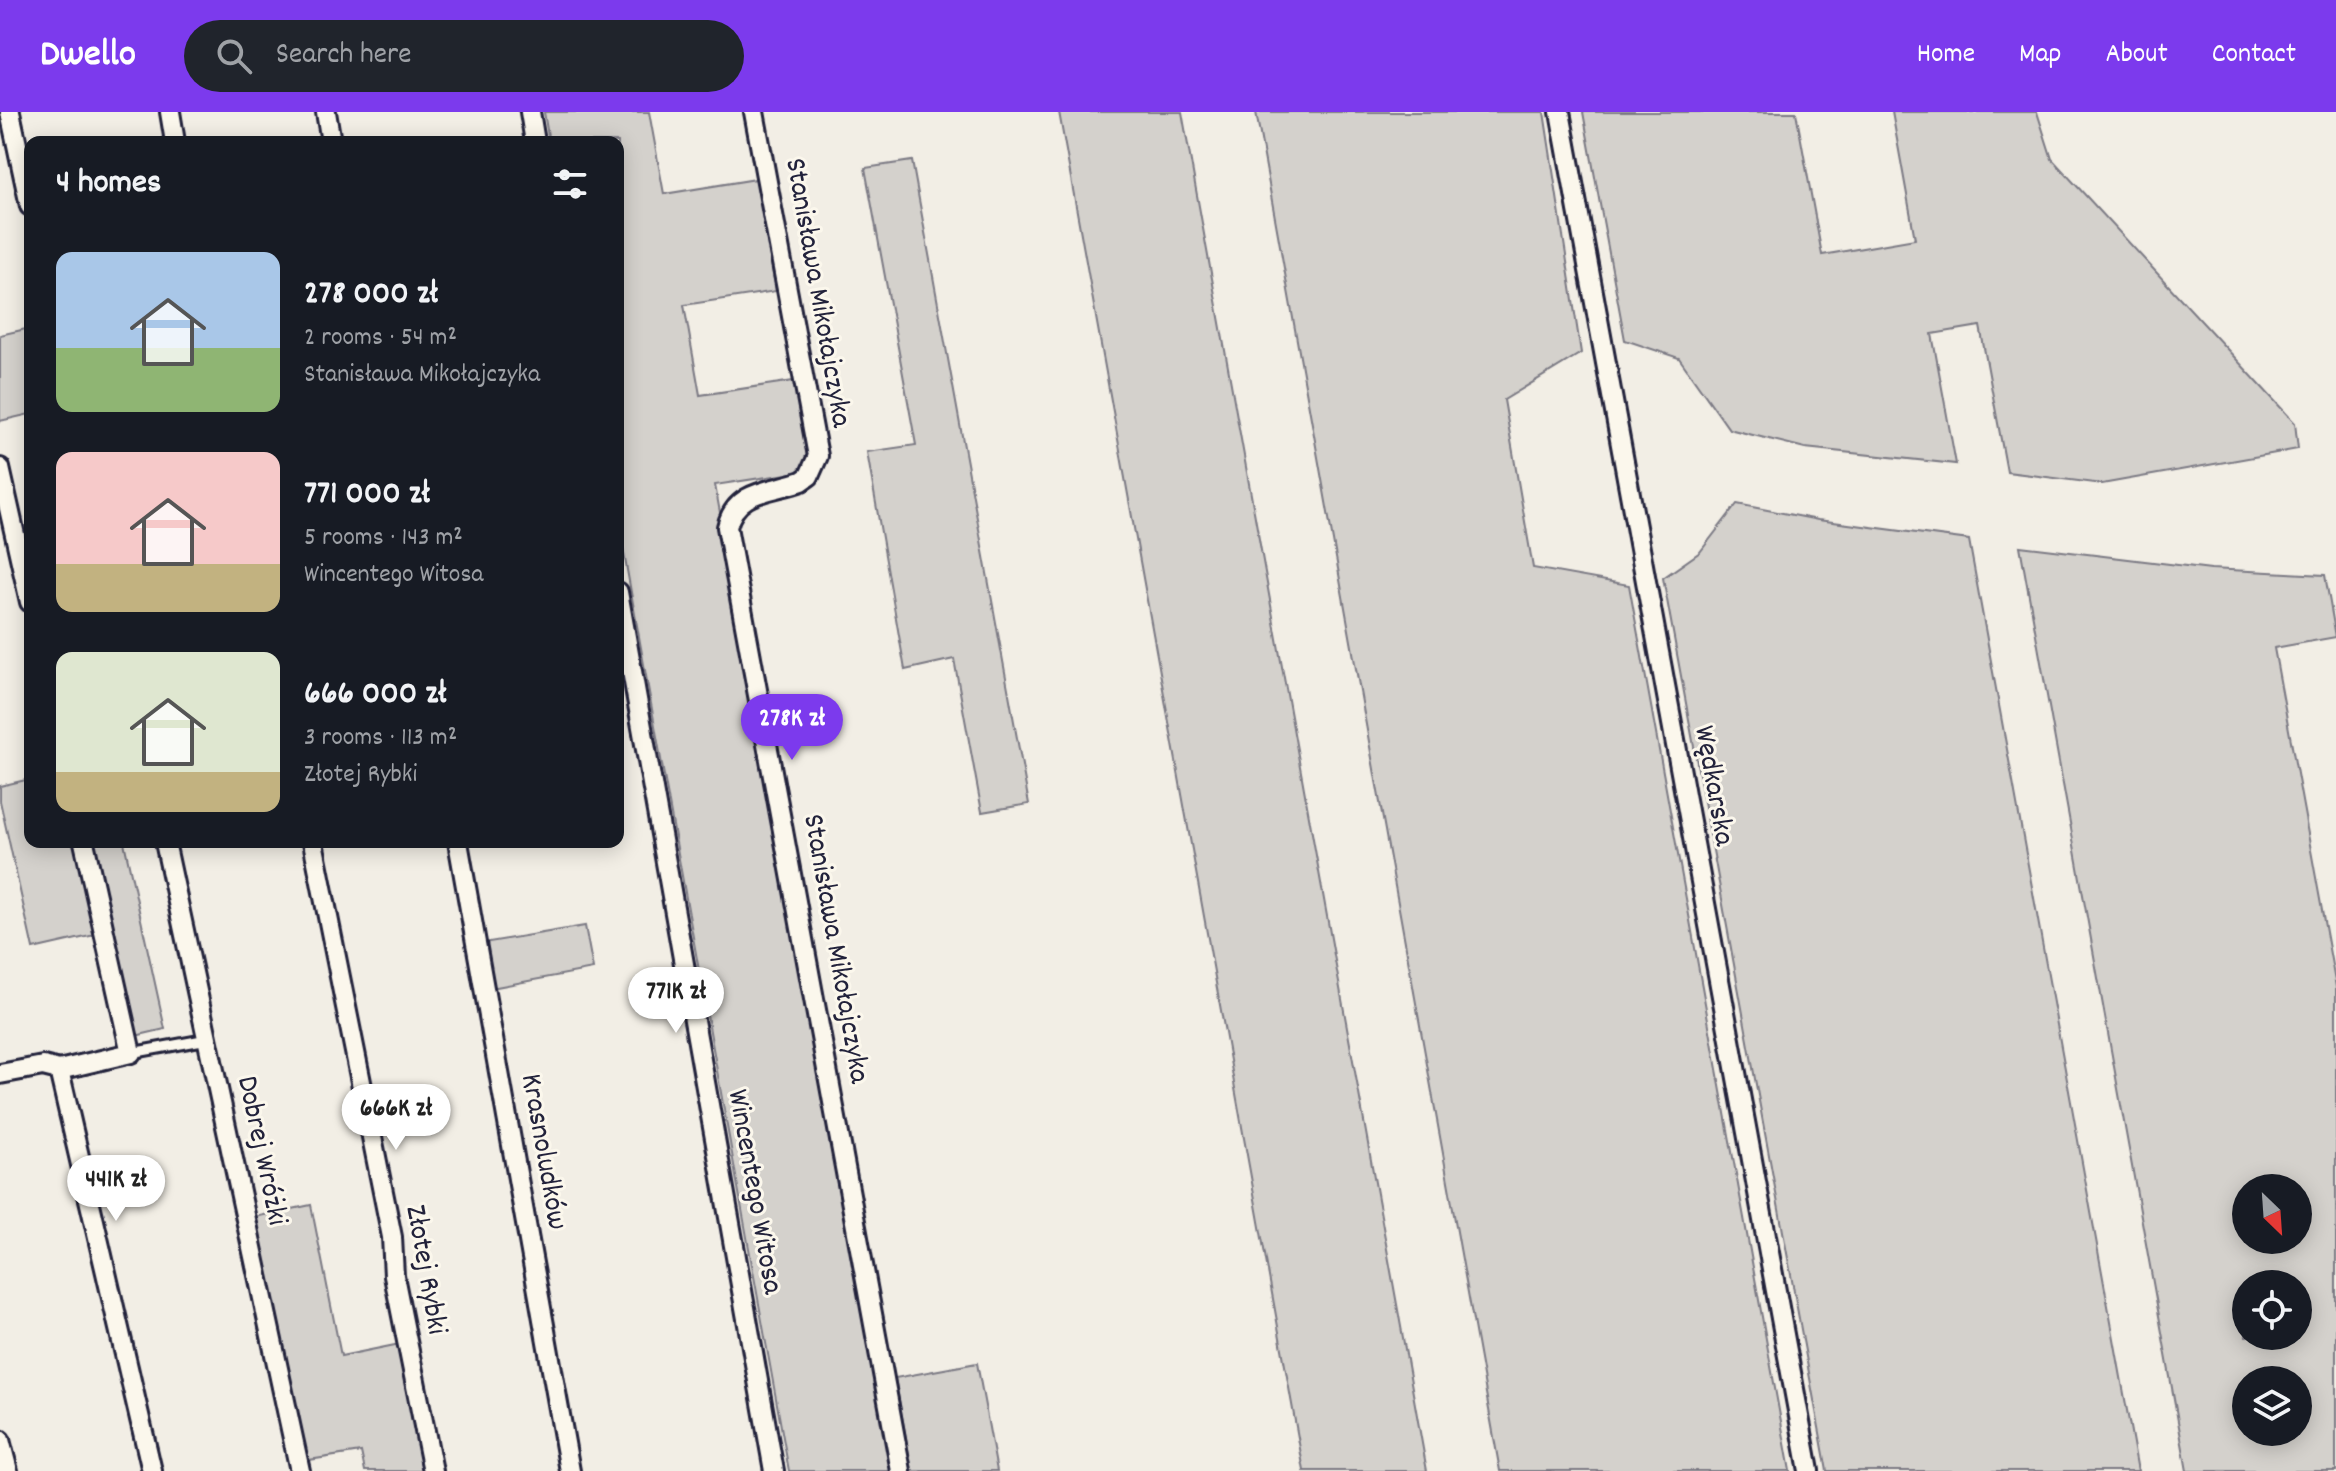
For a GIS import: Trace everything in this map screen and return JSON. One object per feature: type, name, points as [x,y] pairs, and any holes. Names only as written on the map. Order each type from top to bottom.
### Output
[{"type":"street","points":[[10,112],[24,178]]},
{"type":"street","points":[[170,112],[174,136]]},
{"type":"street","points":[[326,112],[330,136]]},
{"type":"street","points":[[530,112],[534,136]]},
{"type":"street","name":"Stanisława Mikołajczyka","points":[[754,112],[818,456],[809,476],[802,481],[745,498],[730,515],[727,527],[901,1471]]},
{"type":"street","name":"Wędkarska","points":[[1560,112],[1809,1471]]},
{"type":"street","points":[[0,468],[24,575]]},
{"type":"street","name":"Wincentego Witosa","points":[[624,626],[774,1471]]},
{"type":"street","points":[[0,1074],[43,1066],[59,1070],[131,1053],[85,848]]},
{"type":"street","name":"Dobrej Wróżki","points":[[166,848],[300,1471]]},
{"type":"street","name":"Złotej Rybki","points":[[314,848],[392,1237],[394,1276],[433,1471]]},
{"type":"street","name":"Krasnoludków","points":[[459,848],[570,1471]]},
{"type":"street","points":[[59,1070],[152,1471]]},
{"type":"street","points":[[0,1440],[8,1471]]},
{"type":"lane","points":[[131,1053],[208,1039]]},
{"type":"shaded area","points":[[544,112],[649,112],[664,194],[756,179],[776,291],[684,305],[700,395],[794,381],[808,462],[800,472],[715,485],[894,1471],[789,1471],[624,553],[624,136],[548,136]]},
{"type":"shaded area","points":[[1059,112],[1182,112],[1427,1471],[1304,1471]]},
{"type":"shaded area","points":[[1256,112],[1544,112],[1581,353],[1504,400],[1533,568],[1629,585],[1790,1471],[1500,1471]]},
{"type":"shaded area","points":[[1583,112],[1796,112],[1822,255],[1915,239],[1892,112],[2037,112],[2052,159],[2295,423],[2298,449],[2102,484],[2007,472],[1980,326],[1932,334],[1956,464],[1805,448],[1729,429],[1679,358],[1625,340]]},
{"type":"shaded area","points":[[912,161],[1029,804],[982,812],[954,659],[905,670],[867,452],[916,445],[865,168]]},
{"type":"shaded area","points":[[24,329],[24,415],[0,421],[0,335]]},
{"type":"shaded area","points":[[1737,504],[1818,520],[1969,540],[2138,1471],[1827,1471],[1663,578],[1700,552]]},
{"type":"shaded area","points":[[2020,546],[2211,569],[2325,575],[2336,637],[2274,648],[2336,987],[2336,1471],[2187,1471]]},
{"type":"shaded area","points":[[24,780],[24,848],[80,848],[99,934],[33,949],[0,801],[0,786]]},
{"type":"shaded area","points":[[92,848],[125,848],[165,1029],[135,1036]]},
{"type":"shaded area","points":[[585,926],[593,969],[491,988],[483,943]]},
{"type":"shaded area","points":[[311,1205],[341,1356],[400,1344],[424,1471],[365,1471],[361,1452],[302,1461],[250,1218]]},
{"type":"shaded area","points":[[977,1363],[997,1471],[912,1471],[895,1378]]}]
